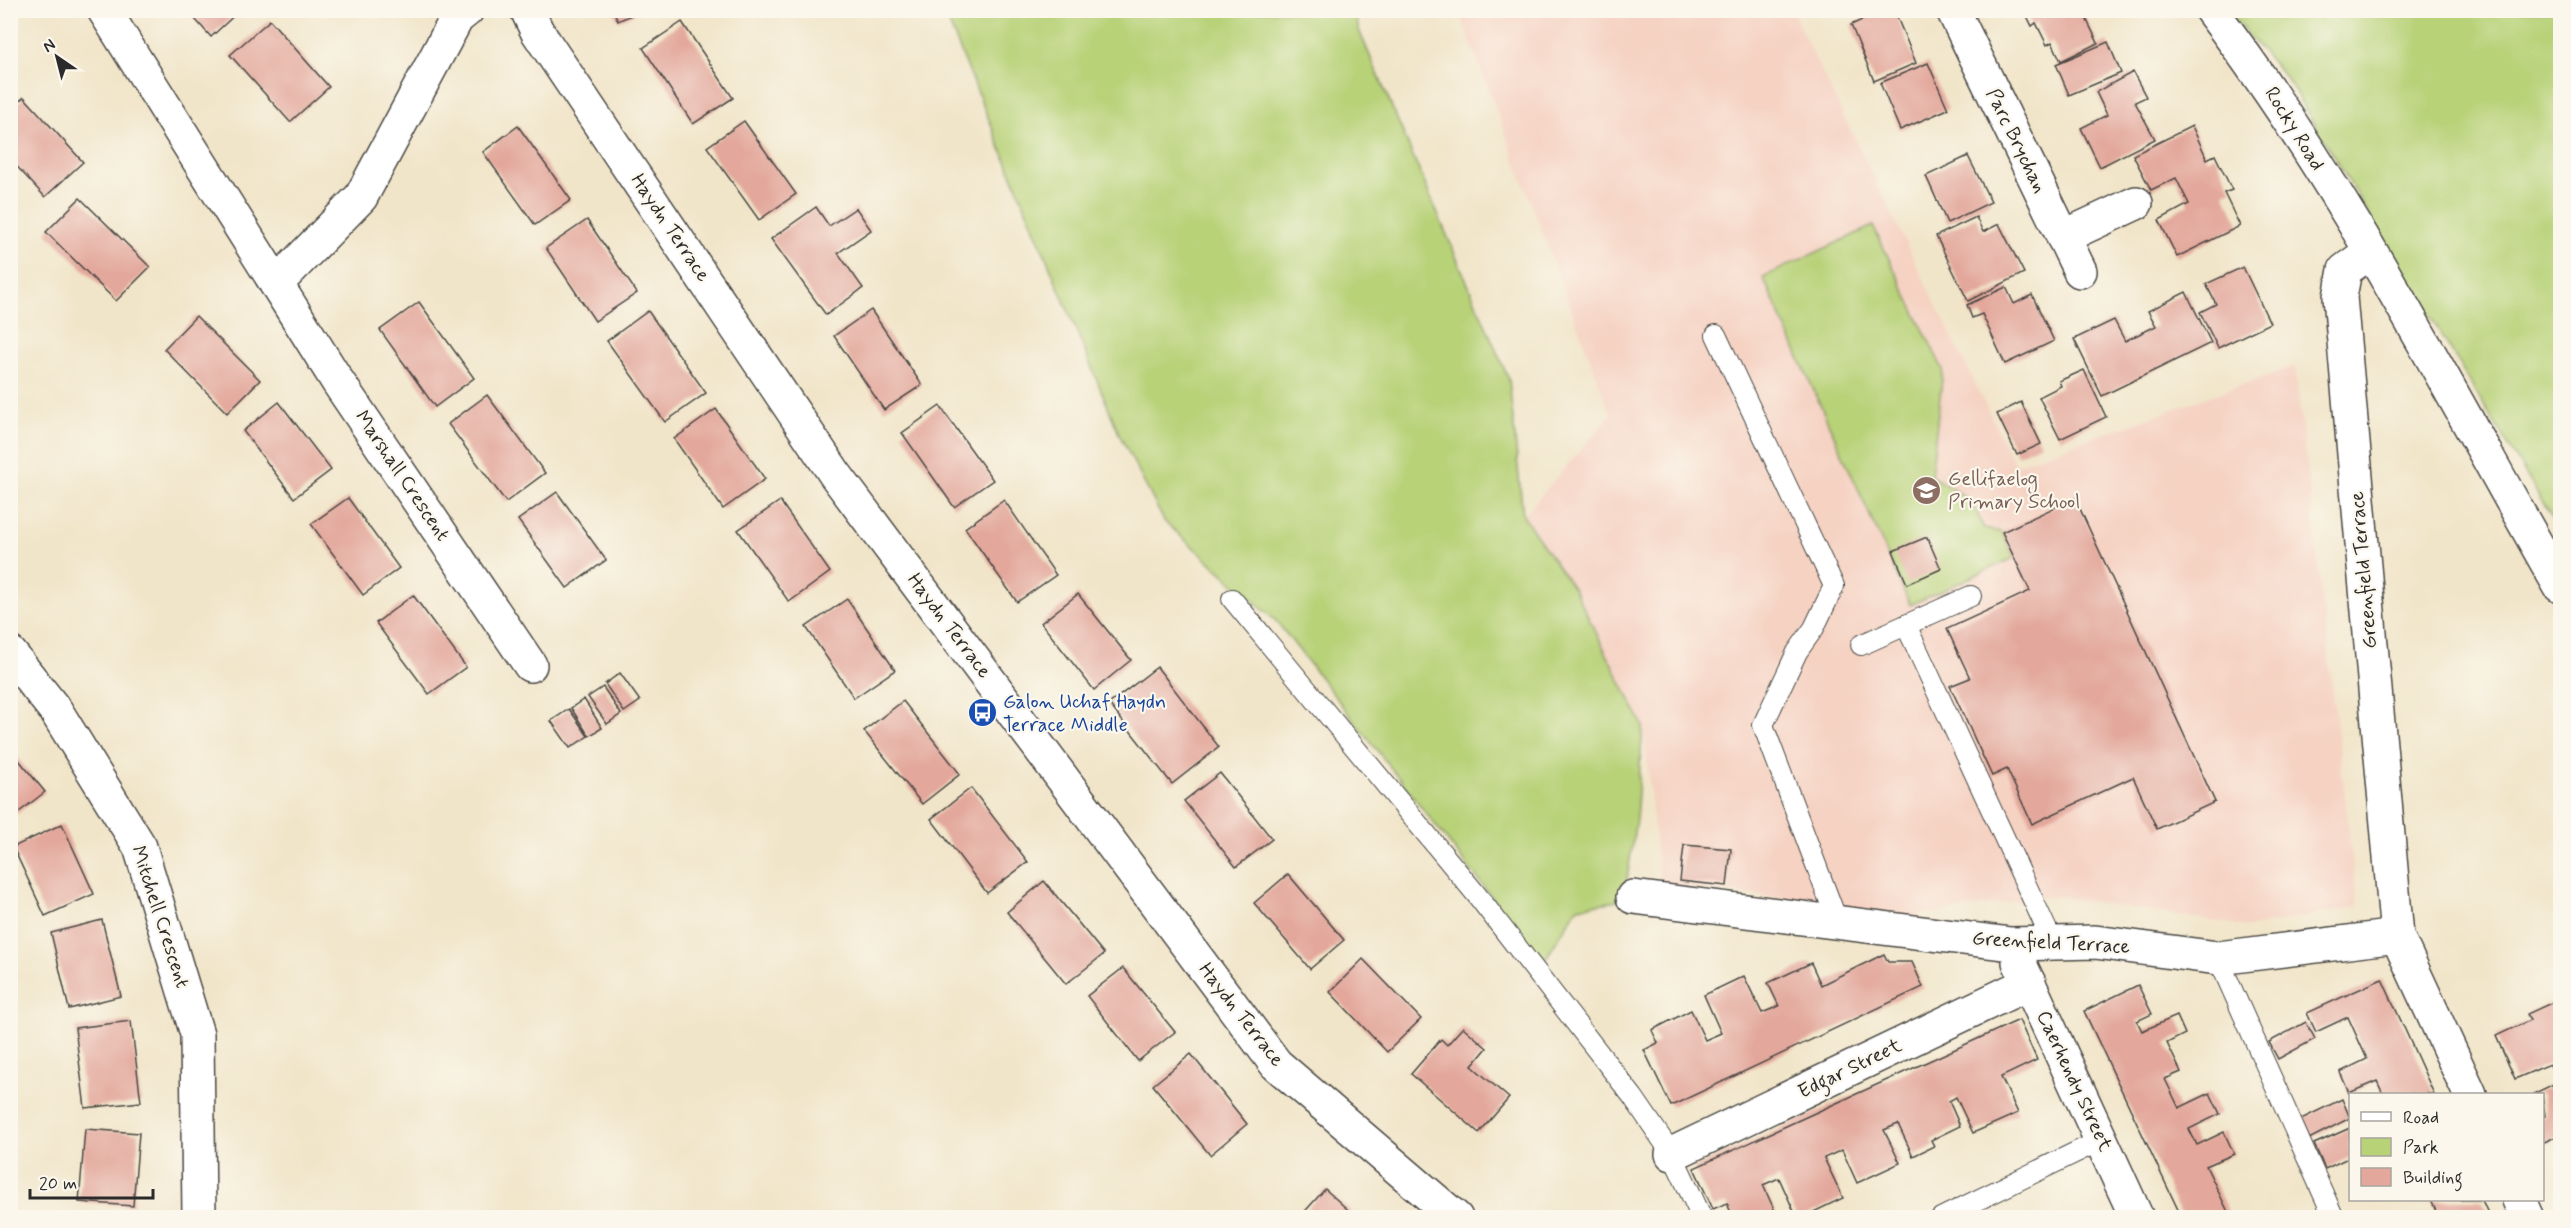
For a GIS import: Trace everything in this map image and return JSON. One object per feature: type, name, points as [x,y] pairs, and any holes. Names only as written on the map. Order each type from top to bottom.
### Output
[{"type":"street","name":"Marshall Crescent","points":[[104,10],[338,382],[530,665]]},
{"type":"street","points":[[276,284],[362,197],[457,18],[467,10]]},
{"type":"street","name":"Haydn Terrace","points":[[527,10],[537,31],[835,474],[1276,1064],[1456,1218]]},
{"type":"street","name":"Parc Brychan","points":[[1953,10],[2080,271]]},
{"type":"street","name":"Rocky Road","points":[[2211,10],[2291,122],[2370,252],[2560,586]]},
{"type":"street","points":[[2063,237],[2136,203]]},
{"type":"street","name":"Greenfield Terrace","points":[[2370,252],[2345,270],[2340,297],[2397,936],[2469,1093]]},
{"type":"street","name":"Mitchell Crescent","points":[[10,653],[56,711],[140,847],[197,1034],[200,1218]]},
{"type":"street","name":"Greenfield Terrace","points":[[1633,897],[2011,944],[2095,942],[2218,958],[2397,936]]},
{"type":"street","name":"Caerhendy Street","points":[[2011,944],[2137,1218]]},
{"type":"street","name":"Edgar Street","points":[[1672,1154],[2029,983]]},
{"type":"street","points":[[2519,1201],[2527,1218]]},
{"type":"lane","points":[[1716,335],[1834,586],[1814,628],[1797,652],[1763,725],[1838,923]]},
{"type":"lane","points":[[1861,645],[1971,596]]},
{"type":"lane","points":[[1232,599],[1476,894],[1633,1097],[1672,1154],[1701,1218]]},
{"type":"lane","points":[[1906,625],[2053,943]]},
{"type":"lane","points":[[2218,958],[2334,1218]]},
{"type":"lane","points":[[1941,1218],[2101,1140]]},
{"type":"shaded area","name":"Gellifaelog Primary School","points":[[1459,11],[1792,11],[2015,465],[2295,366],[2358,907],[2249,927],[2057,896],[1903,917],[1742,893],[1660,885],[1643,726],[1575,591],[1523,516],[1611,415]]},
{"type":"green space","points":[[944,11],[1356,11],[1358,28],[1509,380],[1523,516],[1575,591],[1643,726],[1636,819],[1624,900],[1578,907],[1543,963],[1277,622],[1164,521],[1120,436]]},
{"type":"green space","points":[[2227,11],[2560,11],[2560,531],[2287,79]]},
{"type":"green space","points":[[1873,226],[1943,370],[1931,476],[1972,501],[1984,529],[2002,532],[2014,558],[1910,605],[1763,277]]},
{"type":"building","points":[[187,10],[240,10],[211,37]]},
{"type":"building","points":[[613,10],[642,10],[618,21]]},
{"type":"building","points":[[1884,10],[1894,10],[1916,63],[1874,81],[1851,25]]},
{"type":"building","points":[[2024,10],[2082,10],[2098,43],[2061,61],[2052,42],[2047,45],[2036,23],[2032,26]]},
{"type":"building","points":[[270,20],[329,87],[290,122],[230,55]]},
{"type":"building","points":[[682,22],[733,98],[693,124],[643,48]]},
{"type":"building","points":[[2108,42],[2121,73],[2069,95],[2056,64]]},
{"type":"building","points":[[1928,63],[1948,109],[1900,130],[1880,83]]},
{"type":"building","points":[[2133,72],[2146,97],[2135,102],[2155,139],[2100,167],[2081,128],[2107,115],[2096,92]]},
{"type":"building","points":[[24,97],[83,162],[45,197],[10,159],[10,109]]},
{"type":"building","points":[[744,121],[796,194],[759,220],[707,147]]},
{"type":"building","points":[[518,126],[571,200],[535,225],[483,152]]},
{"type":"building","points":[[2192,126],[2207,159],[2215,155],[2232,190],[2224,193],[2240,226],[2177,257],[2159,220],[2189,204],[2176,178],[2151,190],[2133,155]]},
{"type":"building","points":[[1968,156],[1991,202],[1947,223],[1926,176]]},
{"type":"building","points":[[80,198],[150,267],[116,301],[46,232]]},
{"type":"building","points":[[816,207],[829,226],[856,208],[871,230],[838,253],[863,288],[826,315],[771,239]]},
{"type":"building","points":[[1976,217],[1983,232],[1999,224],[2024,273],[1968,301],[1936,236]]},
{"type":"building","points":[[587,220],[637,293],[595,321],[546,248]]},
{"type":"building","points":[[2243,267],[2270,323],[2218,348],[2200,312],[2216,304],[2206,284]]},
{"type":"building","points":[[2006,287],[2014,304],[2032,295],[2054,341],[2005,364],[1982,314],[1972,318],[1967,305]]},
{"type":"building","points":[[2186,292],[2211,343],[2102,396],[2074,339],[2114,320],[2125,341],[2156,326],[2148,311]]},
{"type":"building","points":[[419,302],[474,378],[435,407],[380,330]]},
{"type":"building","points":[[871,310],[922,385],[884,410],[834,336]]},
{"type":"building","points":[[648,311],[706,393],[665,422],[607,341]]},
{"type":"building","points":[[196,316],[260,380],[227,413],[164,349]]},
{"type":"building","points":[[2084,370],[2106,417],[2060,439],[2039,397],[2061,386],[2059,381]]},
{"type":"building","points":[[487,395],[545,473],[506,502],[448,424]]},
{"type":"building","points":[[279,402],[331,470],[294,498],[243,431]]},
{"type":"building","points":[[2021,402],[2041,444],[2017,455],[1997,414]]},
{"type":"building","points":[[940,406],[993,480],[954,507],[902,433]]},
{"type":"building","points":[[716,409],[765,479],[723,509],[674,439]]},
{"type":"building","points":[[557,492],[606,560],[567,588],[518,520]]},
{"type":"building","points":[[348,498],[399,568],[363,595],[311,524]]},
{"type":"building","points":[[2075,498],[2215,802],[2157,829],[2133,777],[2032,824],[2007,769],[1992,776],[1950,686],[1970,678],[1947,629],[2030,591],[2002,532]]},
{"type":"building","points":[[1004,500],[1056,575],[1017,602],[965,528]]},
{"type":"building","points":[[780,501],[830,572],[789,602],[738,530]]},
{"type":"building","points":[[1927,537],[1941,569],[1907,584],[1893,551]]},
{"type":"building","points":[[1078,594],[1131,660],[1094,690],[1041,623]]},
{"type":"building","points":[[413,595],[466,667],[429,694],[376,623]]},
{"type":"building","points":[[847,599],[895,670],[854,698],[806,627]]},
{"type":"building","points":[[1157,667],[1219,747],[1172,784],[1109,704]]},
{"type":"building","points":[[620,673],[640,701],[624,712],[605,684]]},
{"type":"building","points":[[603,687],[621,714],[607,724],[588,697]]},
{"type":"building","points":[[584,699],[602,728],[589,736],[571,708]]},
{"type":"building","points":[[903,701],[960,774],[922,804],[864,731]]},
{"type":"building","points":[[569,709],[588,736],[570,748],[551,721]]},
{"type":"building","points":[[10,749],[45,792],[10,819]]},
{"type":"building","points":[[1220,773],[1272,839],[1236,867],[1184,801]]},
{"type":"building","points":[[971,788],[1028,862],[987,893],[931,819]]},
{"type":"building","points":[[62,824],[94,894],[45,916],[13,847]]},
{"type":"building","points":[[1684,845],[1731,849],[1727,886],[1680,881]]},
{"type":"building","points":[[1288,874],[1344,940],[1310,969],[1254,903]]},
{"type":"building","points":[[1044,881],[1104,954],[1066,984],[1007,912]]},
{"type":"building","points":[[102,920],[121,996],[69,1009],[51,933]]},
{"type":"building","points":[[1884,954],[1888,962],[1912,962],[1923,987],[1671,1106],[1644,1050],[1658,1043],[1652,1030],[1691,1010],[1705,1040],[1721,1033],[1704,995],[1744,976],[1762,1013],[1779,1006],[1768,983],[1811,963],[1821,985]]},
{"type":"building","points":[[1363,959],[1421,1019],[1387,1052],[1330,992]]},
{"type":"building","points":[[1123,968],[1175,1032],[1138,1061],[1087,996]]},
{"type":"building","points":[[2382,979],[2434,1093],[2383,1093],[2377,1081],[2349,1093],[2340,1072],[2367,1059],[2348,1017],[2316,1032],[2307,1013]]},
{"type":"building","points":[[2138,985],[2152,1014],[2137,1021],[2142,1031],[2177,1016],[2185,1034],[2167,1043],[2181,1072],[2165,1079],[2179,1108],[2210,1093],[2220,1114],[2189,1129],[2197,1145],[2224,1132],[2234,1154],[2206,1166],[2231,1218],[2182,1218],[2084,1011]]},
{"type":"building","points":[[2560,999],[2560,1135],[2544,1142],[2544,1093],[2535,1093],[2558,1082],[2550,1064],[2515,1079],[2496,1036],[2530,1020],[2527,1014]]},
{"type":"building","points":[[2019,1020],[2037,1060],[2001,1077],[2018,1113],[1973,1133],[1956,1097],[1949,1101],[1960,1126],[1931,1140],[1934,1146],[1913,1156],[1898,1124],[1884,1130],[1900,1163],[1857,1183],[1842,1150],[1824,1158],[1843,1198],[1801,1218],[1797,1218],[1779,1178],[1763,1185],[1778,1218],[1733,1218],[1727,1203],[1713,1209],[1694,1168]]},
{"type":"building","points":[[131,1021],[141,1102],[85,1108],[75,1028]]},
{"type":"building","points":[[2306,1022],[2315,1039],[2278,1059],[2269,1042]]},
{"type":"building","points":[[1463,1027],[1487,1048],[1472,1066],[1509,1098],[1479,1133],[1411,1074],[1441,1039],[1447,1045]]},
{"type":"building","points":[[1191,1054],[1247,1124],[1210,1155],[1153,1085]]},
{"type":"building","points":[[2342,1099],[2349,1116],[2349,1119],[2307,1140],[2297,1121]]},
{"type":"building","points":[[2349,1128],[2349,1157],[2325,1169],[2314,1144]]},
{"type":"building","points":[[85,1129],[139,1133],[133,1206],[79,1202]]},
{"type":"building","points":[[1325,1189],[1357,1218],[1299,1218]]},
{"type":"building","points":[[2431,1201],[2482,1201],[2490,1218],[2439,1218]]},
{"type":"place","name":"Gellifaelog Primary School","points":[[1927,491]]},
{"type":"place","name":"Galon Uchaf Haydn Terrace Middle","points":[[982,713]]}]
